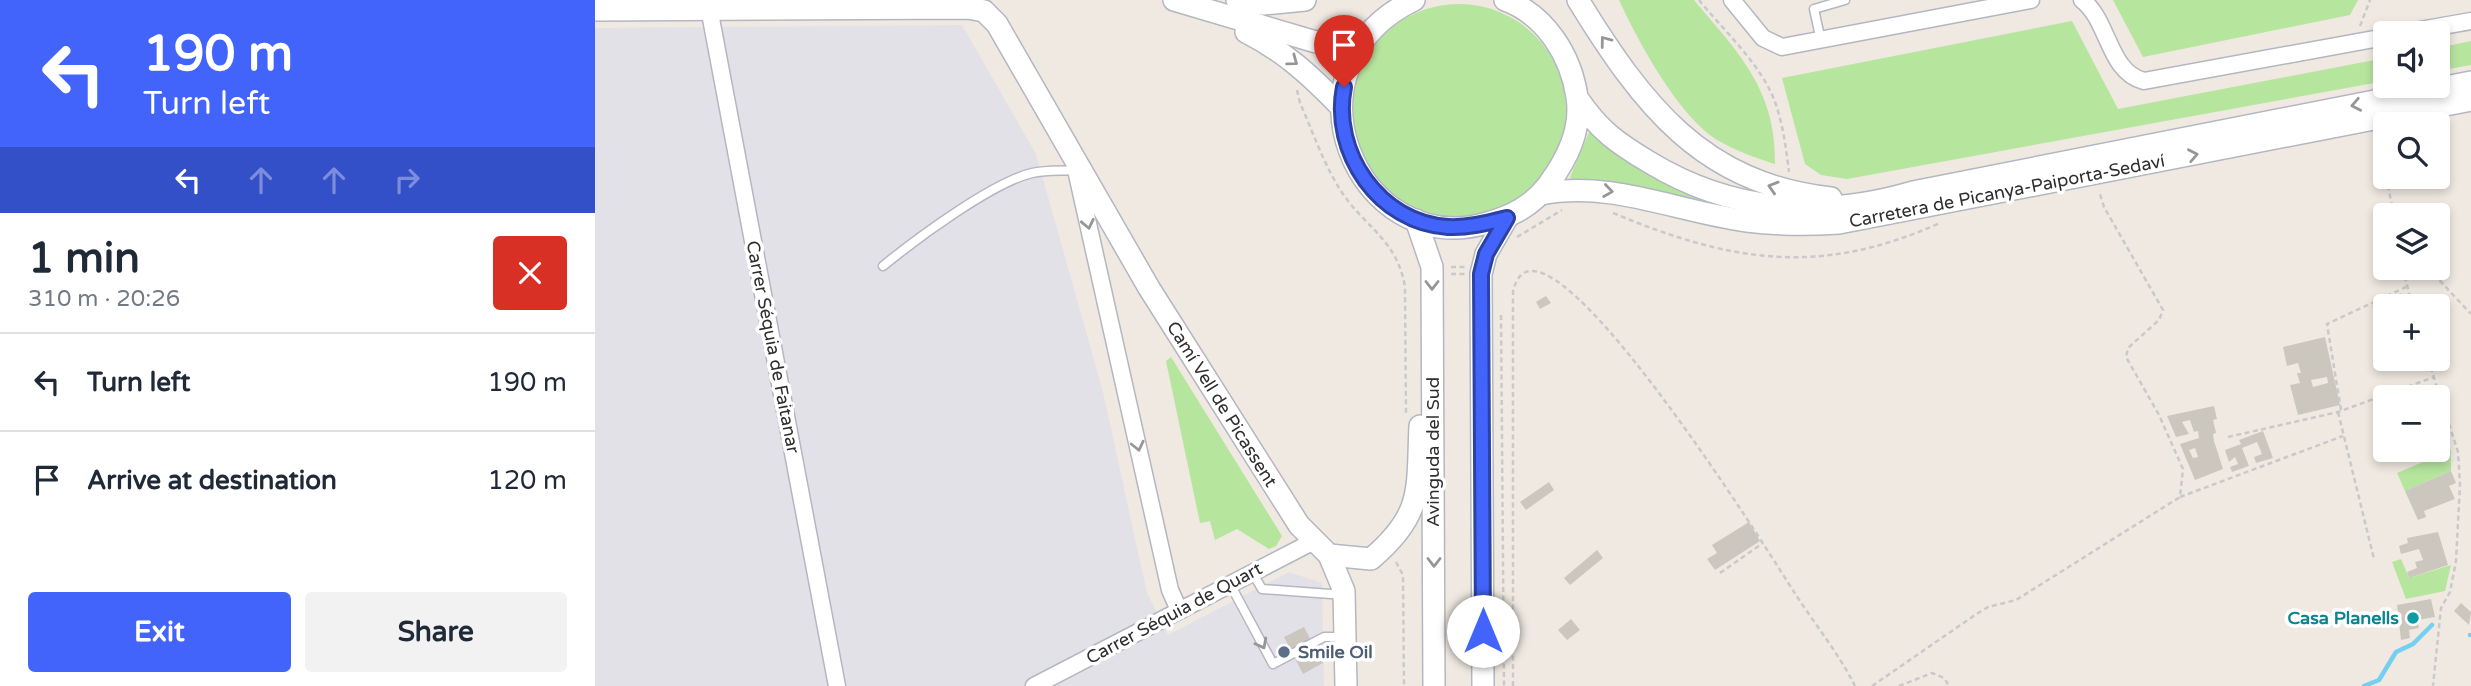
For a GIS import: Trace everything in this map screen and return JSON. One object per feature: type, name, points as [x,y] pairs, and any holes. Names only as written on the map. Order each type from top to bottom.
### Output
[{"type":"main road","points":[[1174,0],[1316,42],[1366,35]]},
{"type":"main road","points":[[1237,0],[1263,4],[1305,0]]},
{"type":"main road","points":[[1414,0],[1392,10],[1366,35],[1347,68],[1340,106],[1345,142],[1360,175],[1384,202],[1416,220],[1446,227],[1477,226],[1507,218],[1541,194],[1566,162],[1576,131],[1578,99],[1568,60],[1546,28],[1511,1]]},
{"type":"main road","points":[[1578,0],[1596,29],[1655,106],[1681,134],[1720,164],[1771,188],[1803,195],[1835,198],[1913,192]]},
{"type":"main road","points":[[595,10],[968,8],[992,5]]},
{"type":"main road","name":"Camí Vell de Picassent","points":[[992,5],[996,24],[1075,164],[1299,525],[1322,548],[1344,593]]},
{"type":"main road","points":[[1214,13],[1268,43],[1304,69],[1340,106]]},
{"type":"main road","name":"Carretera de Picanya-Paiporta-Sedaví","points":[[1578,99],[1609,137],[1692,186],[1742,201],[1797,209],[1824,209],[1879,202],[1913,192],[2471,82]]},
{"type":"main road","name":"Carretera de Picanya-Paiporta-Sedaví","points":[[2408,112],[2471,100]]},
{"type":"main road","name":"Carretera de Picanya-Paiporta-Sedaví","points":[[1541,194],[1568,189],[1609,190],[1747,221],[1808,225],[1868,219],[2373,119]]},
{"type":"main road","points":[[1483,686],[1481,274],[1486,254],[1507,218]]},
{"type":"main road","name":"Avinguda del Sud","points":[[1416,220],[1432,267],[1434,686]]},
{"type":"main road","points":[[1346,686],[1344,593],[1371,559],[1405,526],[1416,501],[1422,372],[1432,323]]},
{"type":"main road","points":[[1322,548],[1371,559]]},
{"type":"street","points":[[1732,0],[1769,43],[1782,47],[2031,0]]},
{"type":"street","points":[[2083,0],[2093,11],[2124,69],[2144,81],[2373,39]]},
{"type":"street","name":"Carrer Séquia de Faitanar","points":[[709,8],[837,686]]},
{"type":"street","points":[[2450,24],[2471,20]]},
{"type":"street","name":"Camí Vell de Picassent","points":[[1075,164],[1167,577],[1179,610]]},
{"type":"street","points":[[1095,256],[1125,246]]},
{"type":"street","name":"Carrer Séquia de Quart","points":[[1034,686],[1252,572],[1322,548]]},
{"type":"lane","points":[[1821,41],[1814,9],[1845,0]]},
{"type":"lane","points":[[883,266],[923,233],[1012,180],[1075,164]]},
{"type":"lane","points":[[1252,572],[1262,589],[1344,593]]},
{"type":"lane","points":[[1230,584],[1273,664],[1324,637],[1345,637]]},
{"type":"path","points":[[1699,0],[1758,71],[1774,99],[1784,133],[1790,178]]},
{"type":"path","points":[[2361,31],[2360,23],[2370,0]]},
{"type":"path","points":[[1296,81],[1300,103],[1338,186],[1385,239],[1402,268],[1405,287],[1406,424]]},
{"type":"path","points":[[2095,174],[2104,207],[2164,310],[2159,320],[2127,348],[2126,357],[2159,415],[2183,469],[2180,497]]},
{"type":"path","points":[[1509,243],[1558,212],[1571,208]]},
{"type":"path","points":[[1611,212],[1668,235],[1715,249],[1797,258]]},
{"type":"path","points":[[1441,267],[1476,267]]},
{"type":"path","points":[[1513,686],[1513,292],[1515,280],[1526,271],[1545,274],[1565,287],[1635,360],[1724,481],[1855,686]]},
{"type":"path","points":[[1441,274],[1475,274]]},
{"type":"path","points":[[2405,280],[2408,294]]},
{"type":"path","points":[[2439,280],[2471,314]]},
{"type":"path","points":[[2374,559],[2343,436],[2327,324],[2406,287]]},
{"type":"path","points":[[1500,305],[1504,686]]},
{"type":"path","points":[[2432,371],[2458,452],[2460,485],[2456,561],[2450,592],[2441,608],[2433,686]]},
{"type":"path","points":[[2228,437],[2339,412],[2434,377]]},
{"type":"path","points":[[1872,686],[1988,607],[2016,600],[2180,497],[2343,436]]},
{"type":"path","points":[[1720,573],[1763,543]]},
{"type":"path","points":[[1394,559],[1403,575],[1403,686]]},
{"type":"path","points":[[1899,686],[1932,673],[1944,678],[1949,686]]},
{"type":"shaded area","points":[[962,25],[1036,154],[1103,392],[1147,593],[1168,635],[1289,572],[1322,583],[1324,686],[595,686],[595,28]]},
{"type":"green space","points":[[1619,0],[1694,0],[1740,56],[1762,93],[1774,138],[1775,164],[1719,141],[1689,115],[1648,57]]},
{"type":"green space","points":[[2113,0],[2358,0],[2350,15],[2143,57]]},
{"type":"green space","points":[[1459,4],[1500,12],[1535,35],[1558,70],[1566,111],[1558,152],[1535,187],[1500,210],[1459,218],[1418,210],[1383,187],[1360,152],[1352,111],[1360,70],[1383,35],[1418,12]]},
{"type":"green space","points":[[2072,21],[2118,109],[2373,60],[2373,83],[1847,179],[1821,175],[1805,164],[1782,78]]},
{"type":"green space","points":[[2471,41],[2471,65],[2450,69],[2450,45]]},
{"type":"green space","points":[[1590,130],[1769,214],[1573,181],[1570,177]]},
{"type":"green space","points":[[1171,357],[1282,536],[1276,546],[1269,549],[1237,529],[1215,540],[1210,521],[1200,523],[1166,361]]},
{"type":"green space","points":[[2450,450],[2451,471],[2405,491],[2397,473],[2423,462],[2450,462]]},
{"type":"green space","points":[[2401,559],[2409,578],[2451,565],[2445,591],[2406,599],[2392,562]]},
{"type":"building","points":[[1546,296],[1551,303],[1540,309],[1536,302]]},
{"type":"building","points":[[2325,337],[2340,405],[2298,415],[2290,385],[2300,383],[2297,373],[2301,373],[2298,363],[2287,366],[2283,347]],"holes":[[[2327,377],[2328,383],[2313,387],[2311,380]]]},
{"type":"building","points":[[2214,406],[2217,419],[2213,420],[2216,433],[2213,434],[2214,441],[2223,469],[2195,480],[2180,444],[2199,438],[2198,431],[2194,432],[2190,420],[2182,422],[2189,434],[2176,437],[2167,416]],"holes":[[[2195,448],[2198,457],[2193,458],[2189,450]]]},
{"type":"building","points":[[2263,431],[2273,458],[2256,463],[2254,457],[2262,454],[2257,442],[2242,448],[2249,466],[2232,472],[2230,467],[2238,464],[2235,457],[2229,462],[2225,450],[2241,444],[2239,440]]},
{"type":"building","points":[[2451,471],[2456,483],[2449,486],[2455,499],[2424,511],[2426,517],[2418,520],[2405,491]]},
{"type":"building","points":[[1549,482],[1554,490],[1526,510],[1520,502]]},
{"type":"building","points":[[1749,522],[1760,541],[1715,570],[1707,559],[1717,553],[1712,545]]},
{"type":"building","points":[[2438,532],[2448,565],[2409,578],[2407,572],[2417,568],[2415,562],[2423,560],[2419,549],[2401,554],[2399,546],[2408,543],[2407,538]]},
{"type":"building","points":[[1597,550],[1603,558],[1570,585],[1564,578]]},
{"type":"building","name":"Casa Planells","points":[[2431,599],[2435,617],[2417,620],[2419,628],[2409,630],[2410,638],[2401,640],[2397,605]]},
{"type":"building","points":[[2461,603],[2471,612],[2469,625],[2454,611]]},
{"type":"building","points":[[1571,619],[1580,630],[1567,640],[1558,630]]},
{"type":"building","points":[[1304,627],[1323,663],[1303,674],[1284,637]]},
{"type":"waterway","points":[[2364,686],[2379,680],[2396,652],[2413,644],[2432,625]]},
{"type":"place","name":"Casa Planells","points":[[2413,618]]},
{"type":"place","name":"Smile Oil","points":[[1284,652]]},
{"type":"route","points":[[1344,87],[1340,106],[1345,142],[1360,175],[1384,202],[1416,220],[1446,227],[1477,226],[1507,218],[1486,254],[1481,274],[1483,631]]}]
